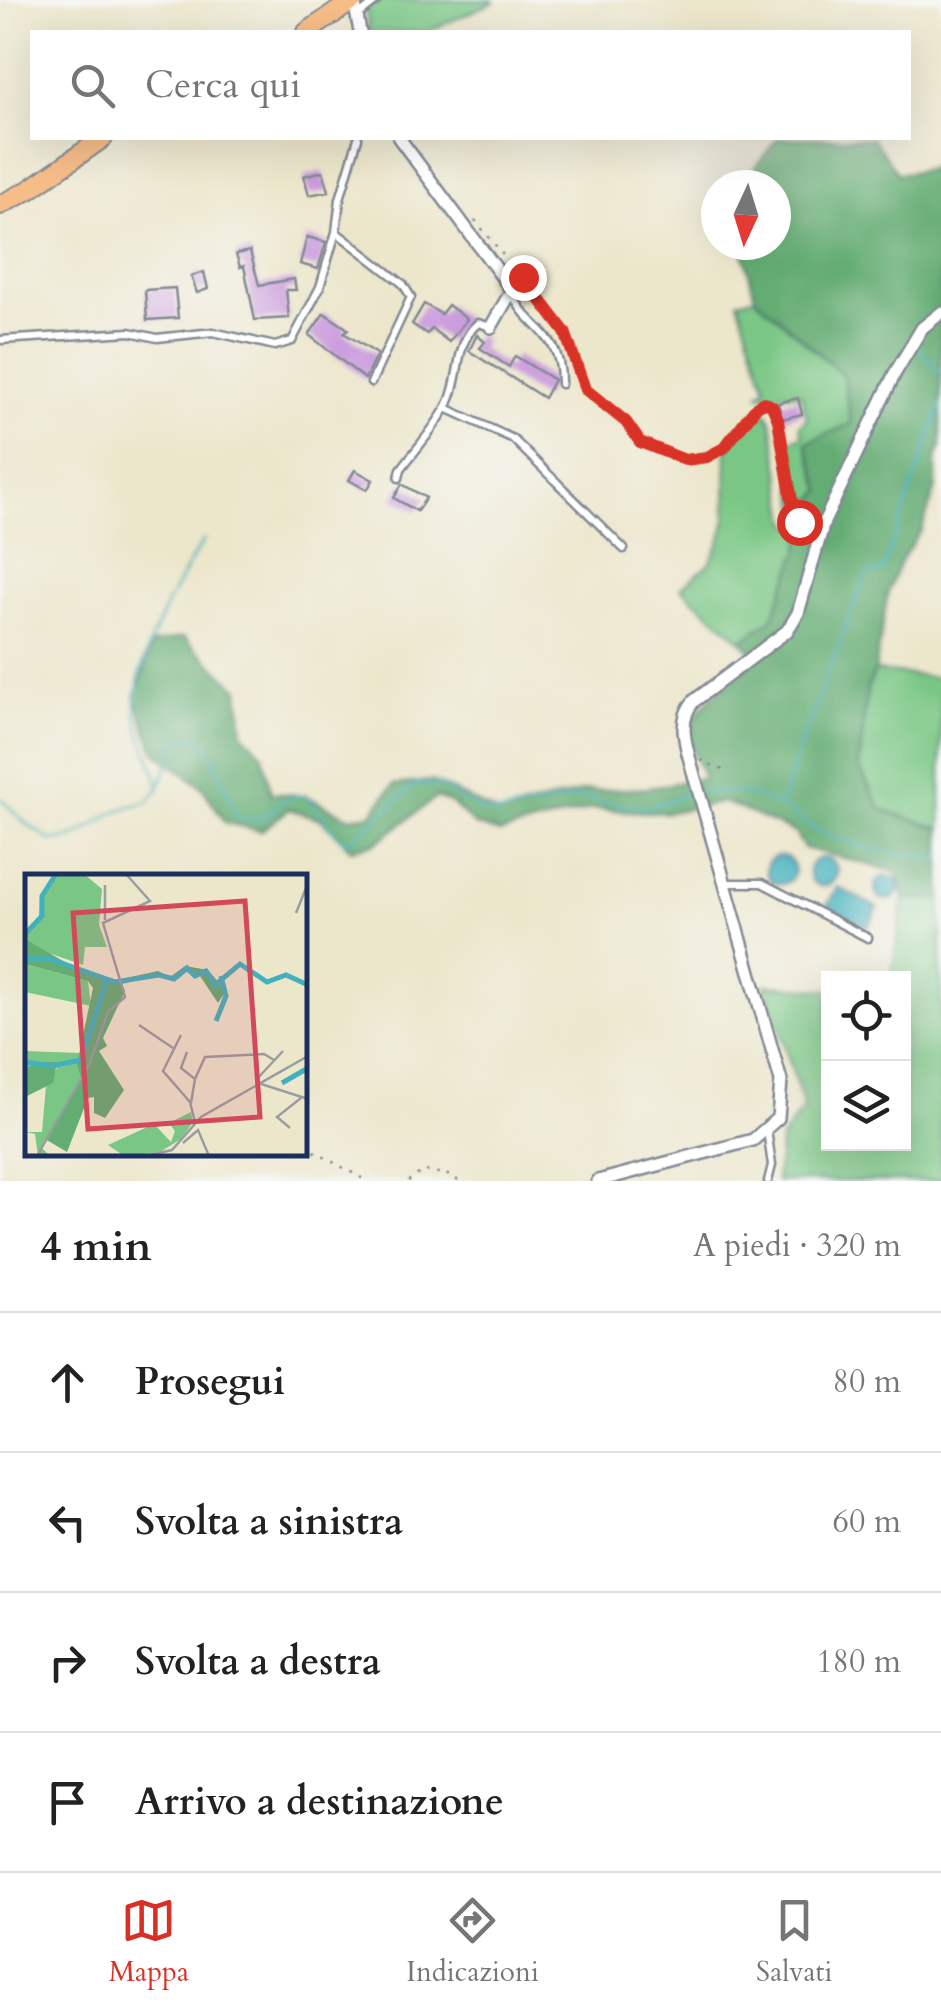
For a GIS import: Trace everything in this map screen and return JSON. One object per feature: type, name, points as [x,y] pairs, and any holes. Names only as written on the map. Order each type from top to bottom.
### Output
[{"type":"main road","points":[[311,30],[355,5]]},
{"type":"main road","points":[[2,206],[100,140]]},
{"type":"street","points":[[355,5],[360,30]]},
{"type":"street","points":[[400,140],[512,290],[491,328]]},
{"type":"street","points":[[598,1181],[753,1140],[778,1118],[781,1081],[683,732],[688,707],[787,630],[798,614],[824,522],[908,348],[922,328],[941,313]]},
{"type":"lane","points":[[355,5],[378,0]]},
{"type":"lane","points":[[0,340],[130,332],[157,338],[213,332],[264,345],[292,341],[320,287],[357,140]]},
{"type":"lane","points":[[336,232],[403,284],[410,296],[371,383]]},
{"type":"lane","points":[[512,290],[515,300],[550,339],[562,367],[562,384]]},
{"type":"lane","points":[[398,478],[446,408],[467,333],[478,323],[491,328]]},
{"type":"lane","points":[[446,408],[513,440],[624,549]]},
{"type":"lane","points":[[724,883],[762,883],[868,938]]},
{"type":"lane","points":[[767,1130],[772,1164],[768,1181]]},
{"type":"path","points":[[473,218],[565,332],[585,389],[626,422],[640,442],[685,460],[707,457],[724,448],[757,406],[769,403],[778,420],[795,518],[799,522],[824,522]]},
{"type":"path","points":[[690,757],[725,771]]},
{"type":"path","points":[[308,1148],[366,1181]]},
{"type":"path","points":[[408,1181],[423,1171],[446,1174],[459,1181]]},
{"type":"green space","points":[[364,0],[494,2],[431,30],[369,30]]},
{"type":"green space","points":[[776,140],[873,140],[898,174],[930,169],[941,153],[941,446],[936,458],[936,488],[921,531],[901,560],[888,591],[875,671],[867,689],[859,767],[881,809],[941,829],[941,899],[904,898],[897,872],[804,848],[794,832],[724,802],[665,813],[592,809],[500,833],[474,825],[453,804],[437,797],[376,843],[351,849],[321,819],[289,809],[261,831],[226,823],[201,786],[155,752],[135,697],[152,644],[183,637],[239,689],[243,733],[263,754],[271,793],[306,796],[349,817],[372,814],[393,785],[432,781],[499,814],[584,791],[647,788],[704,778],[690,746],[689,730],[703,706],[758,658],[742,641],[772,619],[800,548],[806,507],[822,491],[806,443],[851,424],[843,375],[755,297],[746,260],[791,260],[791,170],[753,170]]},
{"type":"green space","points":[[755,297],[843,375],[851,424],[822,491],[806,507],[805,516],[798,513],[787,441],[803,436],[800,425],[807,418],[801,395],[759,394],[766,387],[738,301]]},
{"type":"green space","points":[[762,410],[772,423],[788,521],[803,528],[801,548],[772,619],[742,641],[681,588],[710,563],[719,545],[726,520],[727,450],[757,411]]},
{"type":"green space","points":[[875,671],[941,678],[941,829],[881,809],[859,768],[867,689]]},
{"type":"green space","points":[[904,898],[941,899],[941,1181],[776,1181],[781,1139],[804,1107],[765,985],[821,989],[821,1151],[911,1151],[911,971],[892,971]]},
{"type":"water","points":[[780,856],[790,860],[794,870],[790,880],[780,884],[770,880],[766,870],[770,860]]},
{"type":"water","points":[[823,858],[833,862],[837,872],[833,882],[823,886],[813,882],[809,872],[813,862]]},
{"type":"water","points":[[887,876],[899,888],[887,900],[875,888]]},
{"type":"water","points":[[837,887],[878,908],[868,927],[827,906]]},
{"type":"building","points":[[323,171],[329,191],[309,195],[304,176]]},
{"type":"building","points":[[307,237],[326,242],[318,269],[300,264]]},
{"type":"building","points":[[250,251],[259,285],[294,279],[296,290],[286,290],[289,318],[255,320],[244,266],[240,267],[236,254]]},
{"type":"building","points":[[204,272],[208,289],[197,293],[191,276]]},
{"type":"building","points":[[175,288],[178,318],[147,320],[145,290]]},
{"type":"building","points":[[424,304],[441,314],[448,305],[467,319],[449,342],[432,329],[427,334],[412,324]]},
{"type":"building","points":[[324,313],[348,329],[344,333],[377,354],[365,379],[309,335]]},
{"type":"building","points":[[477,335],[485,342],[480,348],[509,367],[515,356],[554,380],[544,398],[469,351]]},
{"type":"building","points":[[798,398],[802,414],[782,419],[778,403]]},
{"type":"building","points":[[355,470],[373,480],[367,490],[349,480]]},
{"type":"building","points":[[402,484],[426,498],[417,511],[394,498]]},
{"type":"waterway","points":[[916,346],[941,373]]},
{"type":"waterway","points":[[781,806],[796,756],[866,575],[883,570],[941,405]]},
{"type":"waterway","points":[[158,784],[137,718],[140,676],[157,626],[204,540]]},
{"type":"waterway","points":[[0,798],[52,841],[74,837],[118,810],[147,802],[158,790],[177,741],[193,735],[206,742],[239,818],[260,820],[284,800],[301,795],[344,842],[355,837],[415,784],[438,785],[481,810],[496,814],[580,797],[645,809],[694,793]]},
{"type":"waterway","points":[[702,792],[756,796],[833,837],[886,851],[941,859]]},
{"type":"route","points":[[523,277],[565,332],[585,389],[626,422],[640,442],[685,460],[707,457],[724,448],[757,406],[769,403],[778,420],[795,518],[799,522]]}]
